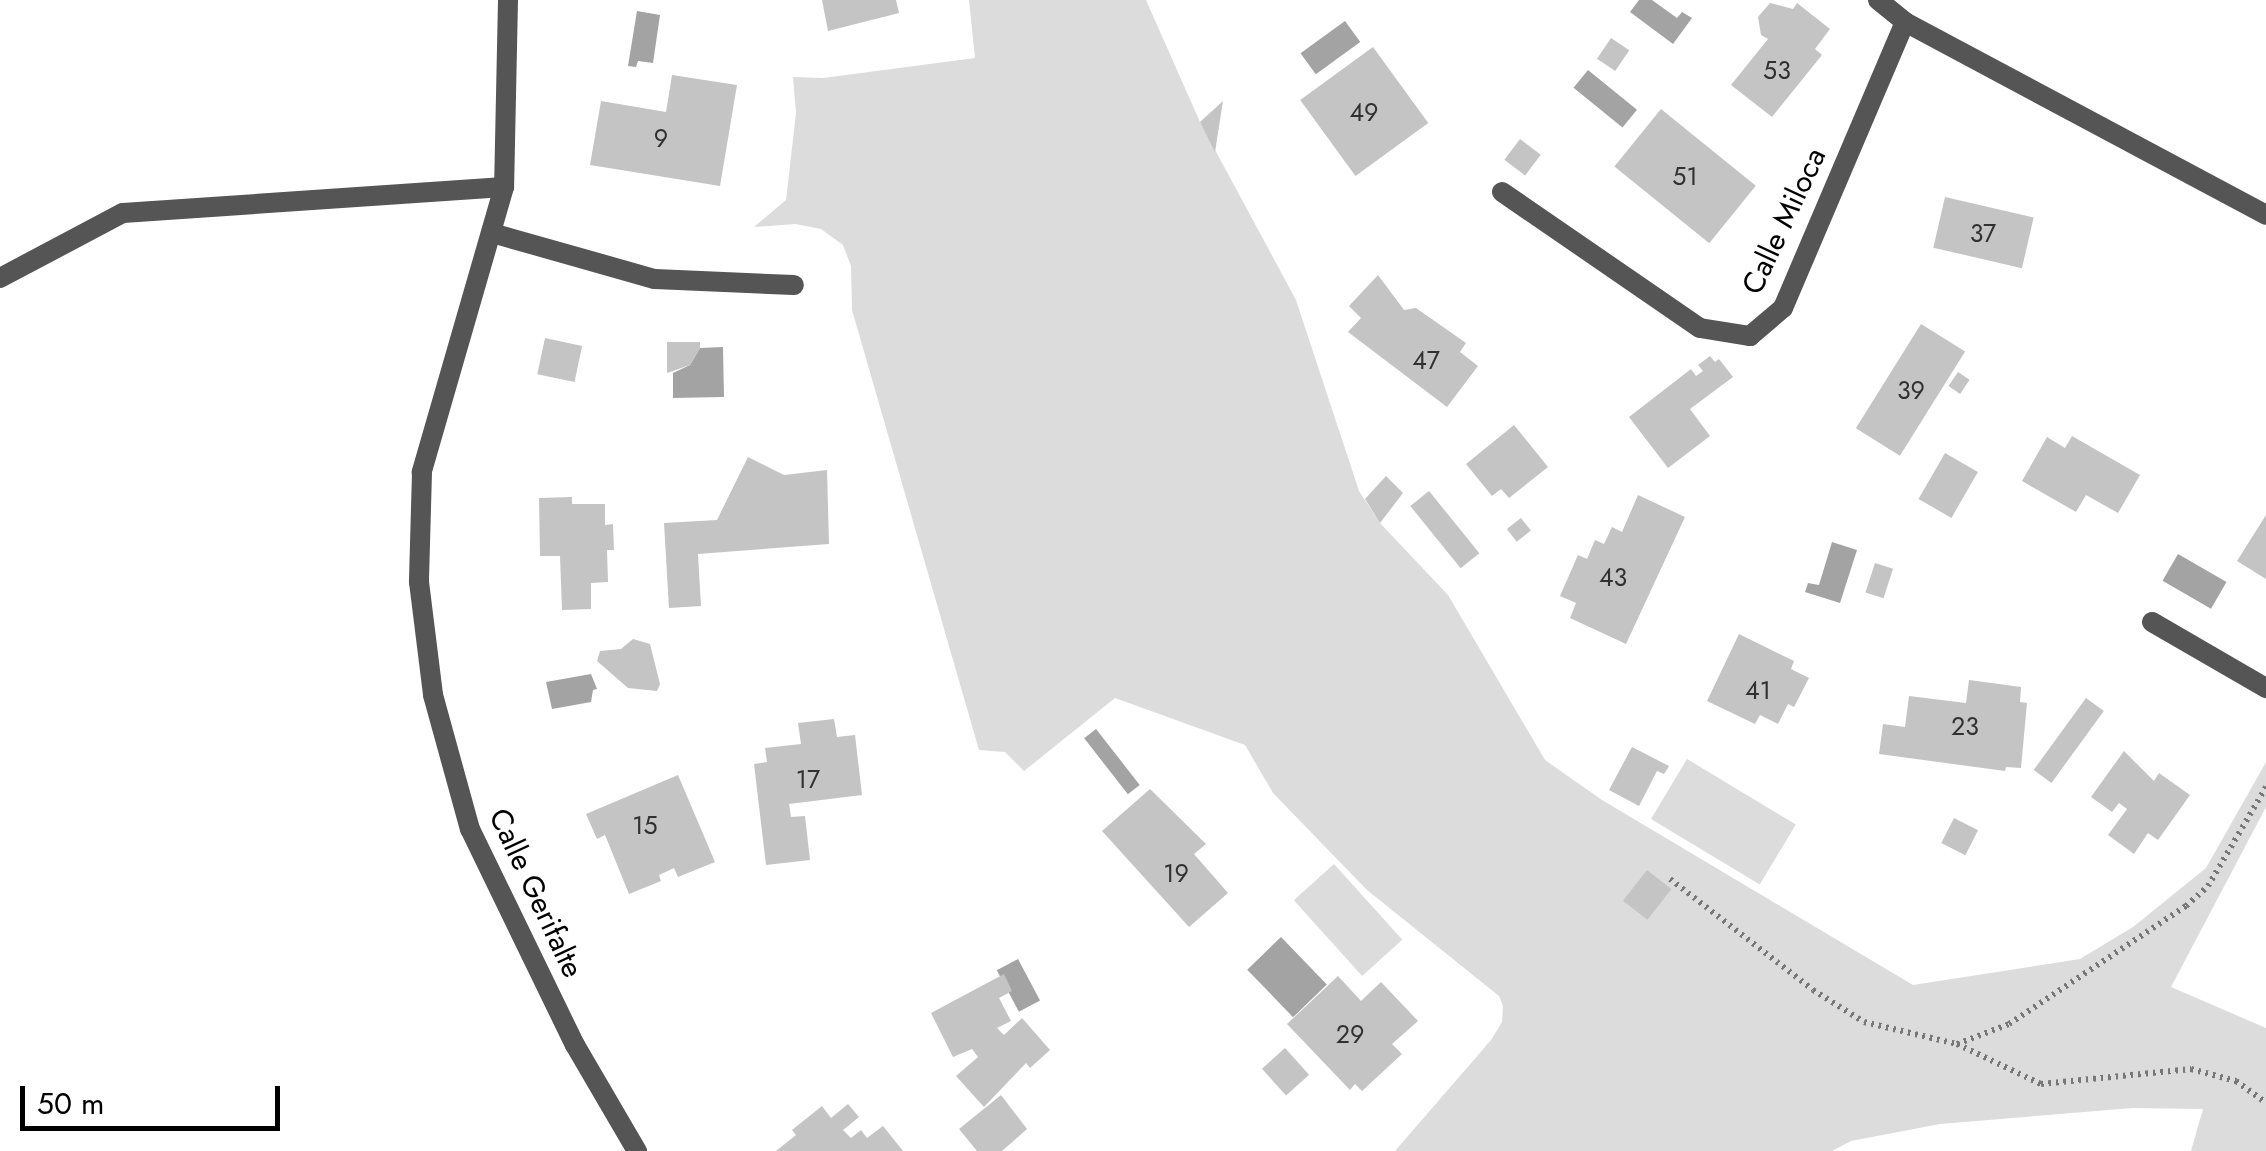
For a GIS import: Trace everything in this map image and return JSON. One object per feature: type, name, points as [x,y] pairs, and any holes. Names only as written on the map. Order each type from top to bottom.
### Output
[{"type":"street","name":"Calle Gerifalte","points":[[508,0],[504,187],[422,472],[419,582],[432,694],[470,829],[575,1045],[637,1151]]},
{"type":"street","points":[[1878,0],[1905,22],[2266,215]]},
{"type":"street","name":"Calle Miloca","points":[[1502,192],[1700,328],[1750,336],[1783,308],[1905,22]]},
{"type":"street","points":[[0,278],[123,213],[504,187]]},
{"type":"street","points":[[492,234],[655,279],[794,285]]},
{"type":"street","points":[[2152,622],[2266,688]]},
{"type":"path","points":[[1958,1044],[2009,1024],[2186,906],[2208,886],[2266,787]]},
{"type":"path","points":[[1670,880],[1813,990],[1864,1022],[1958,1044],[2042,1084],[2190,1069],[2236,1081],[2266,1103]]},
{"type":"shaded area","points":[[969,0],[1146,0],[1200,122],[1296,300],[1359,491],[1380,523],[1448,595],[1545,760],[1602,800],[1913,985],[2080,959],[2133,927],[2206,868],[2266,762],[2266,807],[2171,987],[2266,1028],[2266,1151],[2191,1151],[2203,1109],[2133,1108],[1940,1124],[1851,1141],[1832,1151],[1395,1151],[1491,1040],[1502,1022],[1499,996],[1367,890],[1273,793],[1245,745],[1115,698],[1024,771],[1005,752],[979,750],[852,310],[851,266],[843,245],[821,229],[795,224],[754,227],[786,200],[796,113],[793,77],[823,78],[975,58]]},
{"type":"shaded area","points":[[1639,0],[1652,0],[1677,18],[1682,12],[1692,18],[1673,44],[1630,12]]},
{"type":"shaded area","points":[[637,11],[660,15],[653,63],[638,61],[636,67],[628,66]]},
{"type":"shaded area","points":[[1345,21],[1360,42],[1316,74],[1301,53]]},
{"type":"shaded area","points":[[1588,70],[1637,110],[1622,128],[1574,88]]},
{"type":"shaded area","points":[[723,347],[724,397],[673,398],[673,373],[690,365],[700,348]]},
{"type":"shaded area","points":[[1832,542],[1857,550],[1840,603],[1805,592],[1808,583],[1819,585]]},
{"type":"shaded area","points":[[2178,554],[2226,582],[2211,609],[2162,581]]},
{"type":"shaded area","points":[[591,674],[597,689],[593,690],[591,702],[552,709],[546,682]]},
{"type":"shaded area","points":[[1096,729],[1140,785],[1128,794],[1084,738]]},
{"type":"shaded area","points":[[1687,759],[1796,824],[1760,884],[1651,819]]},
{"type":"shaded area","points":[[1334,864],[1402,940],[1362,976],[1294,900]]},
{"type":"shaded area","points":[[1281,937],[1327,984],[1293,1017],[1247,970]]},
{"type":"shaded area","points":[[1018,959],[1040,1000],[1019,1012],[997,970]]},
{"type":"building","points":[[822,0],[896,0],[899,13],[828,31]]},
{"type":"building","points":[[1770,3],[1793,9],[1797,3],[1830,29],[1815,49],[1822,55],[1772,117],[1731,85],[1768,39],[1761,35],[1758,17]]},
{"type":"building","points":[[1611,38],[1629,50],[1615,71],[1597,59]]},
{"type":"building","points":[[1373,47],[1428,123],[1355,176],[1300,100]]},
{"type":"building","points":[[672,75],[737,85],[720,186],[590,165],[601,101],[666,112]]},
{"type":"building","points":[[1223,101],[1215,152],[1200,122]]},
{"type":"building","points":[[1661,109],[1756,186],[1709,243],[1614,167]]},
{"type":"building","points":[[1520,139],[1541,155],[1525,175],[1504,160]]},
{"type":"building","points":[[1945,197],[2034,217],[2022,268],[1933,248]]},
{"type":"building","points":[[1378,275],[1404,310],[1416,308],[1466,343],[1460,352],[1478,366],[1447,407],[1348,332],[1361,318],[1349,306]]},
{"type":"building","points":[[1921,324],[1965,352],[1900,456],[1856,428]]},
{"type":"building","points":[[545,338],[582,346],[574,382],[537,374]]},
{"type":"building","points":[[667,342],[700,342],[700,348],[690,365],[667,373]]},
{"type":"building","points":[[1710,356],[1715,362],[1719,359],[1733,377],[1690,409],[1710,436],[1668,468],[1629,417],[1691,369],[1696,376],[1703,371],[1698,365]]},
{"type":"building","points":[[1958,372],[1970,380],[1960,394],[1948,386]]},
{"type":"building","points":[[1514,425],[1548,467],[1509,498],[1501,489],[1492,496],[1466,464]]},
{"type":"building","points":[[2072,436],[2140,475],[2118,513],[2086,495],[2076,512],[2022,481],[2047,437],[2065,448]]},
{"type":"building","points":[[1945,453],[1978,472],[1951,518],[1918,499]]},
{"type":"building","points":[[748,457],[784,475],[827,470],[829,544],[698,554],[701,606],[669,608],[664,523],[717,520]]},
{"type":"building","points":[[1386,476],[1403,493],[1380,523],[1365,499]]},
{"type":"building","points":[[1429,491],[1479,553],[1461,568],[1410,506]]},
{"type":"building","points":[[1638,495],[1685,517],[1626,644],[1570,618],[1576,603],[1560,596],[1578,555],[1587,559],[1595,540],[1604,544],[1612,527],[1622,532]]},
{"type":"building","points":[[572,497],[572,504],[605,504],[605,525],[613,524],[614,550],[607,550],[608,582],[591,583],[591,609],[562,610],[560,556],[540,556],[539,498]]},
{"type":"building","points":[[2266,515],[2266,579],[2237,561]]},
{"type":"building","points":[[1521,518],[1531,531],[1517,542],[1507,529]]},
{"type":"building","points":[[1875,563],[1893,569],[1883,598],[1865,592]]},
{"type":"building","points":[[1739,634],[1794,661],[1791,669],[1809,678],[1794,707],[1788,704],[1778,724],[1760,715],[1755,724],[1707,701]]},
{"type":"building","points":[[633,639],[650,644],[660,684],[657,691],[628,688],[597,661],[600,651],[621,649]]},
{"type":"building","points":[[1969,680],[2021,687],[2020,702],[2027,703],[2021,768],[2006,767],[2005,771],[1879,754],[1883,724],[1905,727],[1909,696],[1966,703]]},
{"type":"building","points":[[2086,698],[2104,711],[2051,783],[2034,770]]},
{"type":"building","points":[[834,719],[837,737],[855,735],[862,795],[789,804],[791,817],[805,816],[810,860],[766,865],[754,764],[767,762],[765,748],[801,744],[798,723]]},
{"type":"building","points":[[1632,747],[1669,766],[1664,774],[1657,771],[1639,806],[1609,790]]},
{"type":"building","points":[[2124,751],[2154,781],[2159,773],[2190,795],[2158,840],[2148,833],[2134,854],[2108,835],[2127,809],[2119,803],[2112,812],[2091,797]]},
{"type":"building","points":[[678,775],[715,862],[678,877],[674,868],[659,875],[661,881],[629,894],[605,835],[597,839],[586,814]]},
{"type":"building","points":[[1150,789],[1206,844],[1194,854],[1228,893],[1189,927],[1102,831]]},
{"type":"building","points":[[1954,818],[1978,830],[1965,855],[1941,843]]},
{"type":"building","points":[[1647,870],[1671,889],[1647,920],[1623,901]]},
{"type":"building","points":[[1004,974],[1012,991],[999,998],[1011,1021],[997,1028],[1004,1035],[1022,1018],[1050,1050],[1030,1068],[1026,1063],[984,1107],[956,1076],[978,1057],[972,1049],[953,1057],[931,1013]]},
{"type":"building","points":[[1338,976],[1361,1001],[1381,982],[1418,1021],[1392,1044],[1402,1054],[1362,1091],[1355,1084],[1350,1090],[1287,1024]]},
{"type":"building","points":[[1285,1048],[1309,1075],[1286,1095],[1262,1069]]},
{"type":"building","points":[[1001,1095],[1027,1129],[1002,1151],[977,1151],[959,1129]]},
{"type":"building","points":[[848,1104],[859,1117],[843,1130],[851,1138],[861,1130],[867,1138],[883,1126],[903,1151],[776,1151],[796,1135],[792,1130],[822,1106],[831,1118]]}]
